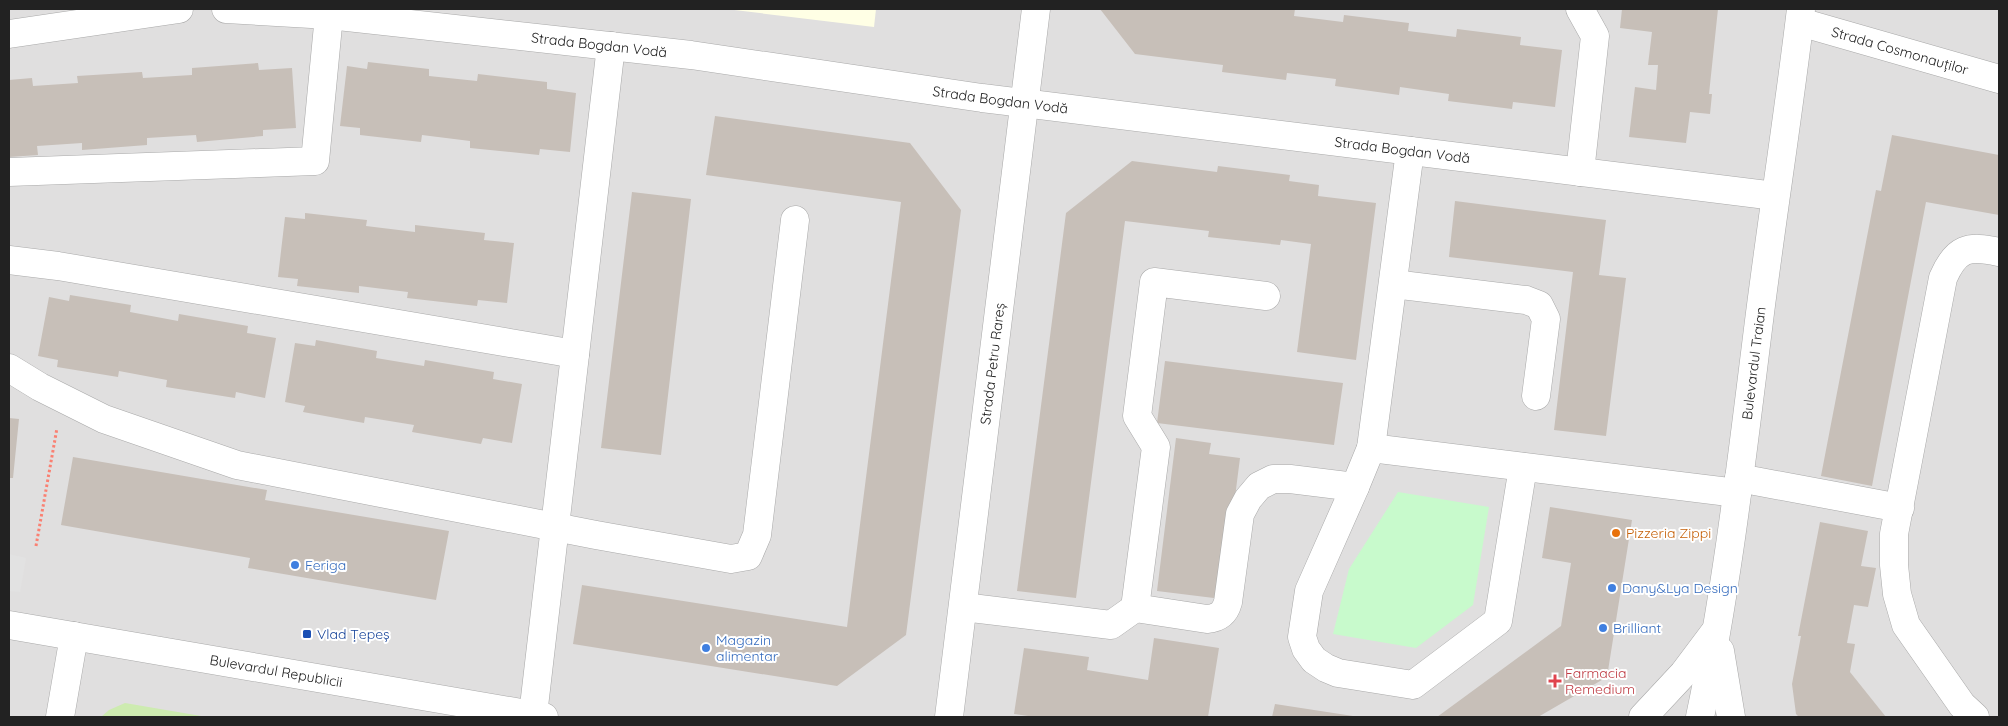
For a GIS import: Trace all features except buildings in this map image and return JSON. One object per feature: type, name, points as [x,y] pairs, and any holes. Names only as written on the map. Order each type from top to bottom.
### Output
[{"type":"street","points":[[9,34],[179,9]]},
{"type":"street","name":"Strada Bogdan Vodă","points":[[226,9],[329,14],[691,55],[1025,103],[1774,196]]},
{"type":"street","name":"Strada Petru Rareș","points":[[949,717],[1036,9]]},
{"type":"street","points":[[1580,9],[1595,36],[1580,172]]},
{"type":"street","points":[[9,172],[315,161],[329,14]]},
{"type":"street","name":"Strada Cosmonauților","points":[[1801,16],[1999,79]]},
{"type":"street","name":"Bulevardul Traian","points":[[1700,717],[1717,630],[1738,485],[1774,196],[1801,16]]},
{"type":"street","points":[[538,716],[555,526],[611,46]]},
{"type":"street","points":[[1410,151],[1372,448],[1309,591],[1302,637],[1306,649],[1314,660],[1326,668],[1338,672],[1413,685],[1498,621],[1523,467]]},
{"type":"street","points":[[9,368],[104,419],[238,465],[596,535],[731,559],[748,556],[757,535],[795,220]]},
{"type":"street","points":[[1975,717],[1962,705],[1906,625],[1897,594],[1894,565],[1894,534],[1943,278],[1956,256],[1968,249],[1984,249],[1999,252]]},
{"type":"street","points":[[9,260],[67,267],[575,354]]},
{"type":"street","points":[[1135,608],[1156,447],[1137,416],[1154,282],[1266,296]]},
{"type":"street","points":[[1393,284],[1526,300],[1539,305],[1546,319],[1536,396]]},
{"type":"street","points":[[1372,448],[1523,467],[1738,485],[1900,508]]},
{"type":"street","points":[[963,607],[1111,625],[1135,608],[1207,619],[1214,618],[1226,610],[1240,514],[1248,499],[1259,486],[1273,479],[1290,479],[1354,487]]},
{"type":"street","name":"Bulevardul Republicii","points":[[9,625],[538,716]]},
{"type":"street","points":[[1643,717],[1684,673],[1717,630]]},
{"type":"street","points":[[1717,630],[1732,717]]},
{"type":"street","points":[[60,717],[74,636]]},
{"type":"path","points":[[36,546],[62,398]]},
{"type":"shaded area","points":[[9,9],[1999,9],[1999,717],[9,717]]},
{"type":"shaded area","points":[[726,9],[876,9],[874,27]]},
{"type":"shaded area","points":[[9,554],[26,558],[20,592],[9,591]]},
{"type":"green space","points":[[1398,492],[1489,507],[1473,605],[1416,648],[1333,634],[1349,569]]},
{"type":"green space","points":[[125,703],[207,717],[101,717],[109,710]]},
{"type":"place","name":"Pizzeria Zippi","points":[[1616,533]]},
{"type":"place","name":"Feriga","points":[[295,565]]},
{"type":"place","name":"Dany&Lya Design","points":[[1612,588]]},
{"type":"place","name":"Brilliant","points":[[1603,628]]},
{"type":"place","name":"Vlad Țepeș","points":[[307,634]]},
{"type":"place","name":"Magazin alimentar","points":[[706,648]]},
{"type":"place","name":"Farmacia Remedium","points":[[1555,681]]}]
